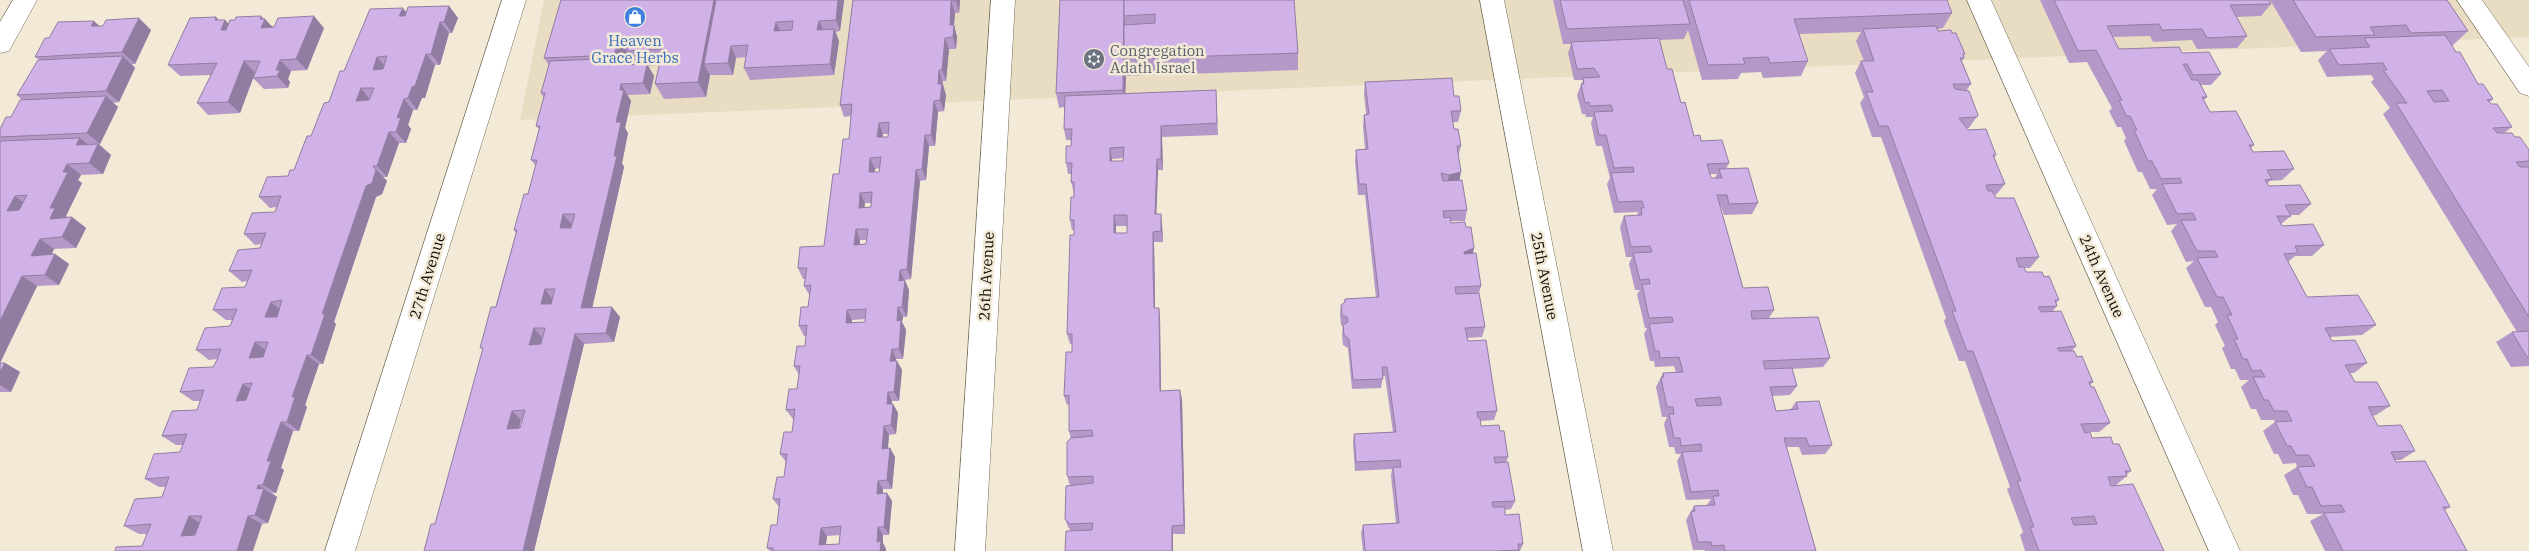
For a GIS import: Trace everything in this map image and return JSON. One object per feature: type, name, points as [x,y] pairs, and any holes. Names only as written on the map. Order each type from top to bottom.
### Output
[{"type":"street","points":[[0,44],[25,0]]},
{"type":"street","name":"27th Avenue","points":[[340,551],[514,0]]},
{"type":"street","name":"26th Avenue","points":[[970,551],[1003,0]]},
{"type":"street","name":"25th Avenue","points":[[1492,0],[1598,551]]},
{"type":"street","name":"24th Avenue","points":[[1979,0],[2225,551]]},
{"type":"street","points":[[2469,0],[2529,86]]},
{"type":"shaded area","points":[[544,0],[2529,0],[2529,37],[520,120]]},
{"type":"building","points":[[561,0],[714,0],[698,82],[655,84],[663,49],[627,51],[630,38],[619,39],[614,55],[544,58]]},
{"type":"building","points":[[716,0],[838,0],[836,20],[819,21],[817,30],[834,29],[830,64],[744,68],[748,45],[731,46],[728,63],[704,64]],"holes":[[[793,21],[792,30],[774,31],[776,22]]]},
{"type":"building","points":[[853,0],[956,0],[951,1],[950,25],[954,25],[953,37],[945,38],[942,70],[939,70],[938,84],[942,84],[940,100],[934,101],[931,135],[925,135],[922,169],[916,170],[907,269],[900,270],[899,281],[905,280],[902,307],[898,307],[897,321],[901,320],[899,349],[892,349],[890,361],[897,361],[894,392],[888,392],[887,404],[893,404],[891,425],[884,426],[882,449],[890,448],[887,480],[878,481],[877,494],[887,493],[884,527],[878,527],[877,542],[881,541],[880,551],[773,551],[773,548],[767,548],[771,525],[777,525],[780,499],[773,499],[777,477],[784,477],[787,454],[780,454],[784,432],[792,432],[795,409],[786,410],[789,389],[797,389],[800,366],[794,366],[797,346],[805,346],[807,325],[799,326],[801,307],[808,307],[811,285],[804,286],[807,268],[798,268],[800,247],[824,246],[833,174],[839,174],[843,139],[849,139],[852,104],[840,105]],"holes":[[[889,122],[888,137],[877,137],[879,123]],[[881,157],[879,172],[869,172],[870,158]],[[872,192],[871,207],[859,208],[860,193]],[[856,229],[868,229],[866,244],[854,245]],[[866,309],[865,322],[846,323],[847,310]],[[841,526],[839,544],[819,545],[821,528]]]},
{"type":"building","name":"Congregation Adath Israel","points":[[1060,0],[1124,0],[1123,90],[1056,93]]},
{"type":"building","points":[[1124,0],[1294,0],[1298,53],[1124,59],[1124,25],[1155,23],[1155,14],[1124,16]]},
{"type":"building","points":[[1560,0],[1683,0],[1690,24],[1567,29]]},
{"type":"building","points":[[1689,0],[1947,0],[1952,13],[1794,19],[1808,61],[1770,63],[1768,57],[1743,58],[1745,64],[1708,65]]},
{"type":"building","points":[[2054,0],[2269,0],[2271,4],[2230,5],[2247,36],[2207,38],[2202,29],[2162,30],[2159,24],[2107,26],[2119,49],[2179,47],[2182,53],[2209,52],[2221,74],[2193,75],[2187,64],[2183,64],[2192,80],[2198,80],[2207,97],[2202,97],[2210,112],[2236,111],[2254,145],[2249,145],[2253,152],[2284,151],[2294,169],[2267,170],[2272,179],[2265,180],[2269,186],[2300,185],[2311,204],[2285,205],[2291,216],[2277,216],[2282,226],[2313,224],[2324,245],[2295,246],[2298,253],[2284,254],[2307,297],[2358,295],[2376,325],[2325,328],[2332,341],[2355,340],[2367,363],[2345,365],[2355,382],[2377,382],[2390,406],[2368,407],[2378,426],[2401,425],[2415,451],[2391,452],[2396,462],[2425,461],[2450,507],[2443,507],[2467,551],[2343,551],[2324,513],[2345,512],[2341,505],[2321,506],[2312,487],[2307,487],[2297,467],[2315,466],[2309,455],[2296,455],[2291,446],[2287,446],[2275,422],[2292,421],[2287,411],[2274,411],[2268,400],[2264,400],[2253,377],[2265,377],[2261,370],[2252,371],[2247,359],[2243,359],[2234,339],[2238,339],[2227,315],[2232,315],[2223,297],[2217,297],[2197,258],[2218,257],[2215,251],[2197,251],[2181,220],[2196,220],[2193,213],[2177,214],[2162,184],[2182,183],[2180,178],[2161,179],[2152,161],[2148,161],[2134,130],[2137,130],[2130,116],[2126,116],[2119,100],[2122,100],[2096,50],[2078,51]]},
{"type":"building","points":[[2293,0],[2447,0],[2468,31],[2411,33],[2406,25],[2370,27],[2375,35],[2316,37]]},
{"type":"building","points":[[449,6],[444,22],[440,22],[431,54],[426,54],[415,86],[412,87],[408,98],[404,99],[397,118],[401,117],[396,132],[389,132],[377,166],[373,166],[376,170],[372,183],[366,186],[322,314],[325,314],[311,355],[307,355],[292,397],[295,397],[287,422],[281,422],[267,461],[271,461],[263,485],[258,485],[257,489],[264,488],[255,515],[248,516],[237,551],[115,551],[116,547],[142,546],[151,524],[124,526],[135,499],[162,497],[169,477],[145,479],[154,454],[180,452],[187,434],[162,436],[172,411],[197,410],[204,390],[180,392],[189,368],[213,367],[217,360],[221,349],[196,350],[205,328],[230,326],[237,309],[213,310],[222,288],[245,287],[252,270],[229,271],[238,250],[260,248],[266,233],[244,234],[252,213],[275,212],[281,196],[259,197],[267,177],[288,176],[290,170],[294,170],[307,136],[311,136],[324,103],[329,102],[340,71],[344,71],[370,9],[403,8],[399,16],[405,16],[408,7]],"holes":[[[387,56],[383,69],[373,70],[377,57]],[[361,88],[374,88],[369,100],[356,101]],[[282,300],[277,317],[265,317],[271,302]],[[255,342],[268,342],[263,357],[249,358]],[[252,383],[246,400],[236,401],[243,384]],[[189,516],[202,516],[195,535],[181,536]]]},
{"type":"building","points":[[261,16],[260,19],[265,19],[261,28],[274,27],[278,18],[314,16],[296,59],[280,60],[276,70],[280,70],[277,76],[253,78],[260,61],[244,61],[228,102],[197,103],[217,63],[168,65],[190,18],[216,17],[215,20],[225,20],[221,30],[226,30],[230,20],[235,20],[236,17]]},
{"type":"building","points":[[139,18],[122,52],[35,57],[45,38],[49,38],[58,22],[94,21],[91,26],[103,26],[106,20]]},
{"type":"building","points":[[1936,26],[1938,31],[1951,30],[1952,33],[1956,33],[1965,54],[1963,54],[1964,58],[1960,58],[1971,84],[1953,84],[1955,89],[1969,91],[1978,115],[1977,117],[1959,118],[1968,130],[1986,129],[1996,155],[1993,155],[2005,184],[1986,185],[1988,191],[1992,191],[1996,198],[2014,198],[2039,257],[2016,258],[2019,267],[2024,267],[2026,272],[2042,272],[2044,277],[2049,276],[2059,300],[2055,300],[2057,306],[2038,307],[2041,312],[2061,311],[2076,346],[2057,348],[2059,351],[2074,351],[2077,357],[2082,356],[2093,382],[2089,382],[2091,387],[2094,387],[2110,423],[2081,424],[2085,433],[2090,432],[2092,438],[2111,437],[2113,444],[2119,444],[2131,471],[2125,471],[2127,476],[2108,477],[2111,486],[2133,484],[2164,551],[2039,551],[2030,527],[2034,527],[2017,481],[2021,481],[1973,351],[1967,351],[1952,311],[1956,311],[1888,126],[1879,126],[1866,92],[1873,92],[1861,61],[1874,61],[1863,29]],"holes":[[[2094,516],[2097,524],[2074,525],[2071,518]]]},
{"type":"building","points":[[2445,35],[2456,52],[2460,52],[2478,84],[2483,84],[2493,99],[2487,100],[2491,104],[2497,104],[2512,127],[2493,128],[2497,133],[2512,133],[2515,137],[2520,137],[2529,150],[2529,161],[2516,162],[2520,167],[2529,167],[2529,317],[2396,103],[2407,103],[2383,70],[2387,70],[2383,63],[2339,65],[2329,49],[2370,47],[2364,38]],"holes":[[[2442,90],[2449,101],[2434,102],[2427,91]]]},
{"type":"building","points":[[1659,38],[1667,69],[1672,69],[1681,103],[1685,102],[1694,136],[1700,135],[1701,141],[1722,140],[1729,163],[1707,164],[1711,178],[1722,178],[1719,169],[1748,168],[1758,203],[1729,204],[1727,195],[1717,195],[1743,288],[1768,287],[1774,310],[1751,311],[1752,319],[1818,317],[1830,358],[1763,361],[1765,369],[1792,368],[1797,386],[1770,387],[1776,411],[1798,409],[1796,402],[1819,401],[1832,445],[1809,446],[1806,438],[1784,438],[1816,551],[1725,551],[1724,545],[1712,546],[1711,542],[1698,542],[1691,512],[1695,511],[1694,506],[1715,505],[1713,496],[1719,496],[1718,490],[1691,492],[1682,452],[1702,451],[1701,444],[1681,446],[1680,438],[1674,438],[1669,414],[1674,414],[1673,407],[1667,407],[1661,378],[1664,377],[1663,373],[1683,372],[1679,357],[1660,358],[1659,351],[1655,351],[1649,324],[1673,322],[1672,317],[1649,318],[1642,284],[1650,284],[1649,279],[1640,280],[1633,253],[1652,252],[1650,246],[1631,247],[1624,216],[1642,215],[1641,208],[1644,208],[1642,201],[1618,202],[1611,173],[1634,172],[1633,167],[1614,168],[1606,135],[1599,135],[1594,112],[1613,111],[1611,105],[1590,106],[1589,102],[1585,103],[1581,84],[1584,84],[1583,78],[1600,77],[1594,68],[1577,69],[1571,42]],"holes":[[[1720,397],[1722,405],[1697,406],[1695,399]]]},
{"type":"building","points":[[123,56],[106,91],[17,95],[38,60]]},
{"type":"building","points":[[628,58],[627,65],[647,64],[643,83],[621,84],[620,90],[624,90],[616,122],[621,122],[614,156],[617,156],[581,308],[612,307],[606,333],[575,334],[523,551],[424,551],[431,524],[435,524],[483,348],[480,348],[491,307],[496,307],[517,230],[514,230],[524,194],[528,194],[537,160],[531,160],[540,126],[536,126],[545,93],[541,93],[550,61]],"holes":[[[563,214],[575,214],[571,228],[560,228]],[[545,289],[555,289],[551,304],[541,304]],[[534,328],[545,328],[541,344],[529,345]],[[525,410],[520,428],[507,429],[512,411]]]},
{"type":"building","points":[[1452,78],[1454,96],[1459,96],[1461,111],[1451,111],[1454,129],[1458,129],[1461,146],[1457,146],[1461,172],[1449,175],[1441,173],[1443,181],[1462,180],[1467,210],[1443,211],[1444,218],[1450,217],[1451,223],[1465,222],[1466,227],[1471,227],[1474,248],[1464,252],[1464,254],[1476,253],[1481,286],[1455,287],[1456,294],[1479,293],[1485,327],[1465,328],[1468,341],[1486,340],[1497,411],[1477,412],[1478,418],[1480,418],[1481,426],[1499,425],[1500,431],[1504,431],[1508,457],[1494,457],[1495,463],[1508,462],[1515,501],[1492,502],[1493,507],[1505,507],[1505,515],[1519,514],[1523,544],[1518,544],[1519,550],[1498,551],[1365,551],[1363,525],[1399,523],[1393,467],[1401,467],[1400,460],[1356,462],[1354,434],[1396,432],[1387,367],[1382,367],[1383,379],[1353,380],[1349,339],[1344,335],[1343,325],[1348,322],[1347,317],[1342,315],[1341,305],[1345,302],[1345,299],[1379,297],[1366,184],[1359,184],[1356,150],[1368,149],[1364,115],[1369,114],[1365,82]]},
{"type":"building","points":[[1216,90],[1217,123],[1161,126],[1161,159],[1157,159],[1155,214],[1161,214],[1161,231],[1153,232],[1153,269],[1154,308],[1159,308],[1160,391],[1180,390],[1184,525],[1172,526],[1172,551],[1065,551],[1066,531],[1092,530],[1093,523],[1070,524],[1065,519],[1066,486],[1093,483],[1093,476],[1069,477],[1067,475],[1067,442],[1071,438],[1093,436],[1092,430],[1069,431],[1069,395],[1064,396],[1066,352],[1072,352],[1072,334],[1067,334],[1070,235],[1074,235],[1074,220],[1070,220],[1071,197],[1074,197],[1074,182],[1071,182],[1072,163],[1066,163],[1066,146],[1071,146],[1072,129],[1064,129],[1065,96]],"holes":[[[1124,147],[1123,161],[1110,161],[1110,148]],[[1114,215],[1127,215],[1127,233],[1114,233]]]},
{"type":"building","points":[[106,96],[87,133],[0,137],[0,129],[6,117],[11,117],[20,100]]},
{"type":"building","points":[[80,138],[76,145],[98,144],[89,163],[67,164],[63,172],[68,172],[50,208],[55,208],[50,219],[72,217],[62,237],[40,239],[31,256],[55,254],[45,275],[22,276],[0,321],[0,141]],"holes":[[[27,195],[19,210],[7,211],[15,196]]]},
{"type":"building","points":[[2529,331],[2529,357],[2527,357],[2512,332]]},
{"type":"building","points":[[0,363],[5,363],[0,372]]},
{"type":"place","name":"Heaven Grace Herbs","points":[[635,17]]},
{"type":"place","name":"Congregation Adath Israel","points":[[1094,59]]}]
